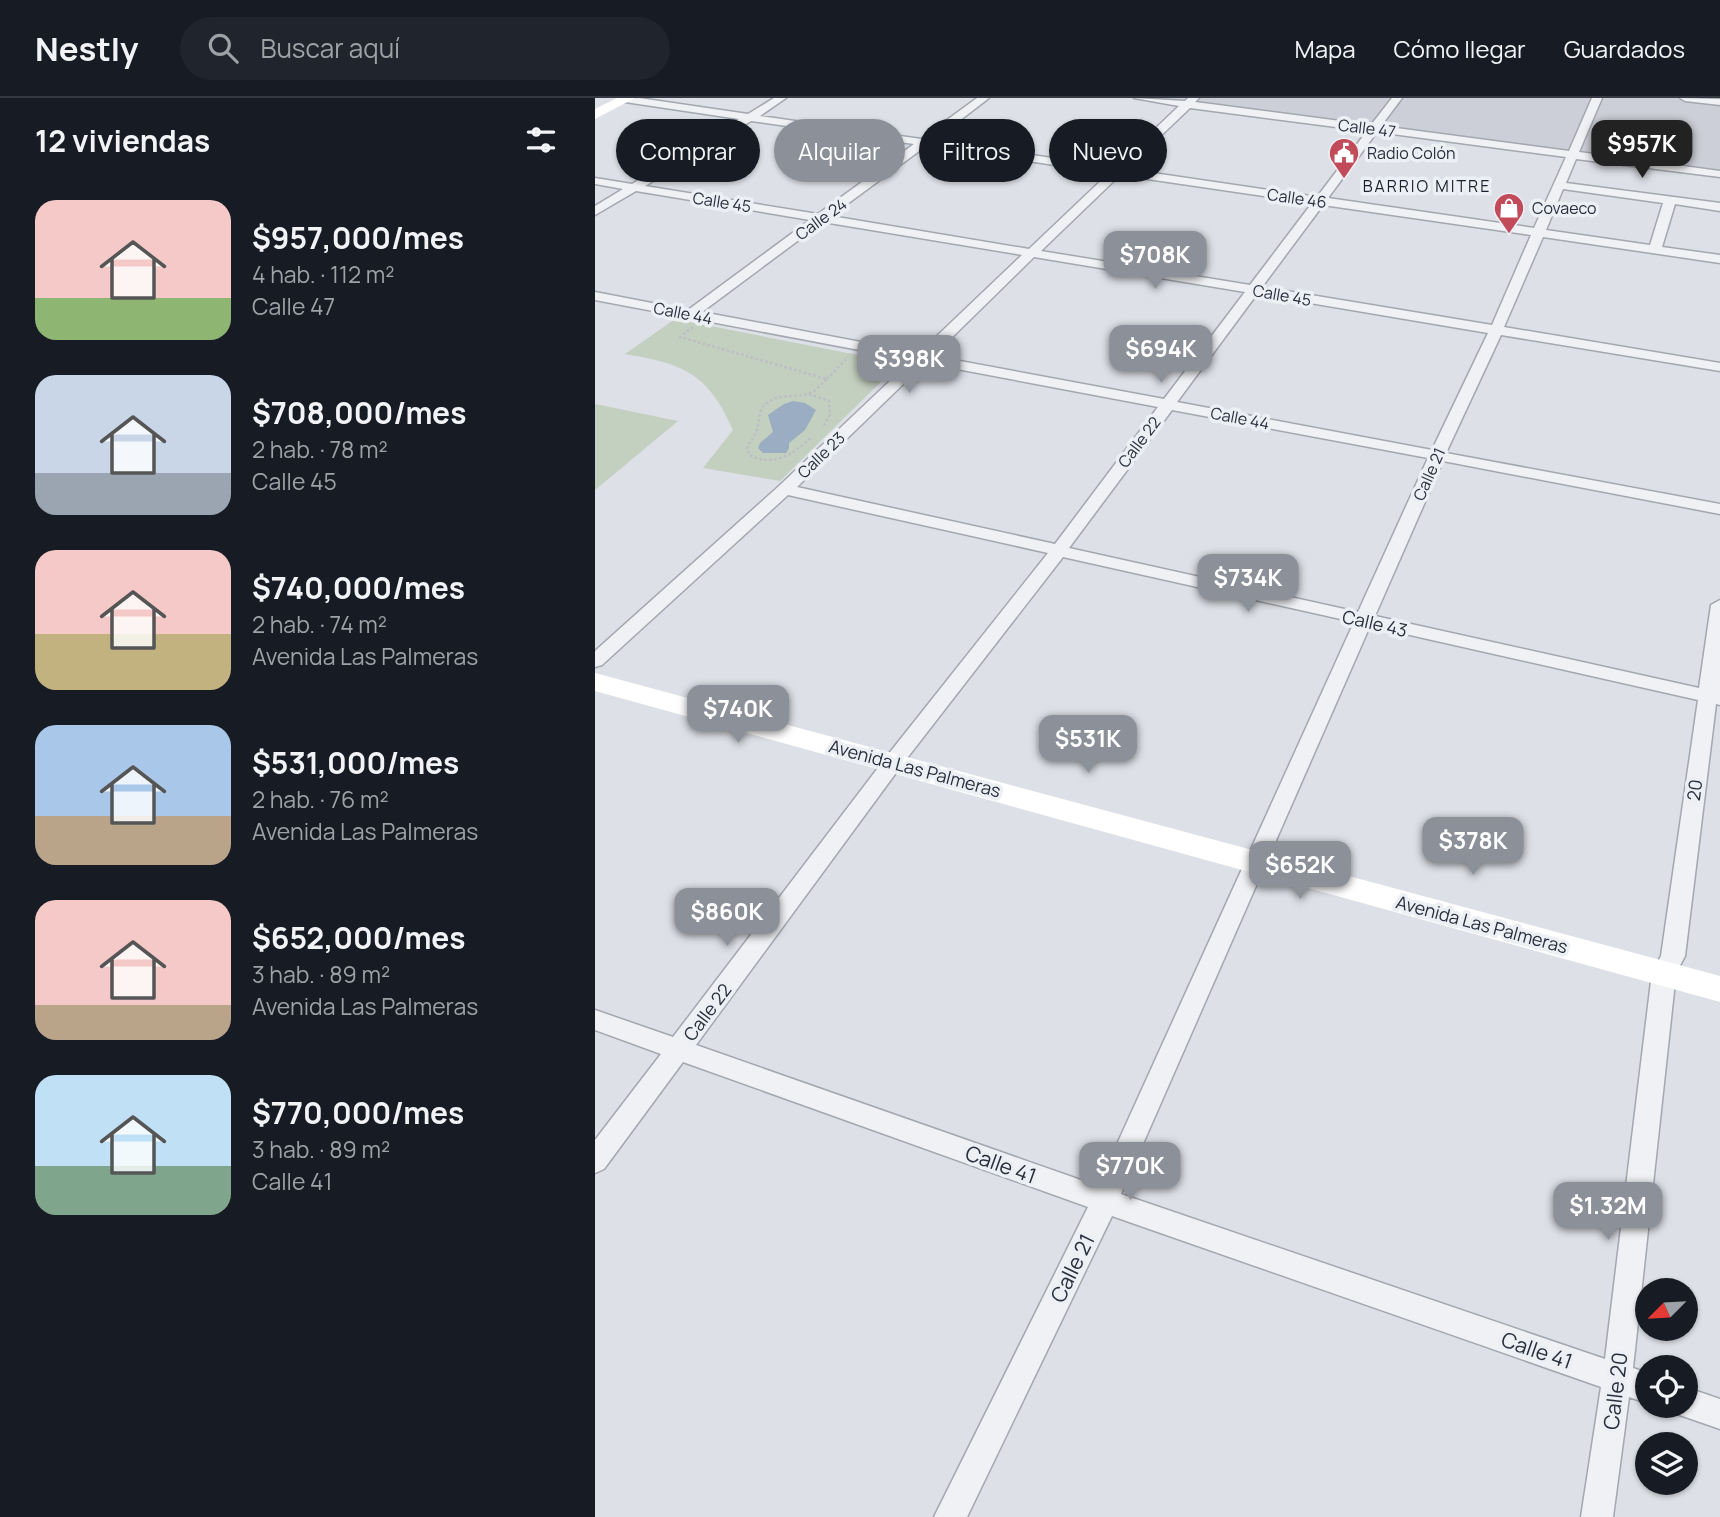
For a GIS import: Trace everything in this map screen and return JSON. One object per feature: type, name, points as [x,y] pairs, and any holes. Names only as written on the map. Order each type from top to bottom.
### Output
[{"type":"main road","points":[[595,115],[626,99]]},
{"type":"main road","name":"Avenida Las Palmeras","points":[[595,663],[899,756],[1258,855],[1668,965],[1720,970]]},
{"type":"main road","name":"Avenida Las Palmeras","points":[[595,682],[899,756]]},
{"type":"main road","name":"Avenida Las Palmeras","points":[[1668,965],[1720,989]]},
{"type":"street","points":[[595,211],[781,98]]},
{"type":"street","name":"Calle 24","points":[[956,119],[985,98]]},
{"type":"street","name":"Calle 47","points":[[1139,98],[1191,101],[1374,129],[1720,174]]},
{"type":"street","name":"Calle 22","points":[[595,1161],[899,756],[1059,551],[1397,98]]},
{"type":"street","name":"Calle 21","points":[[950,1517],[1105,1200],[1437,456],[1496,331],[1597,98]]},
{"type":"street","points":[[1685,98],[1720,102]]},
{"type":"street","name":"Calle 46","points":[[626,99],[919,142]]},
{"type":"street","name":"Calle 23","points":[[1167,124],[1191,101]]},
{"type":"street","name":"Calle 24","points":[[699,316],[821,218],[919,146]]},
{"type":"street","name":"Calle 46","points":[[1167,178],[1720,259]]},
{"type":"street","name":"Calle 45","points":[[595,181],[1720,367]]},
{"type":"street","name":"Calle 23","points":[[595,663],[785,489],[1106,182]]},
{"type":"street","points":[[1559,186],[1720,207]]},
{"type":"street","points":[[1655,250],[1670,201]]},
{"type":"street","name":"Calle 44","points":[[595,296],[1720,509]]},
{"type":"street","name":"Calle 43","points":[[785,489],[1713,698]]},
{"type":"street","name":"20","points":[[1668,965],[1713,698],[1720,605]]},
{"type":"street","name":"Calle 20","points":[[1597,1517],[1617,1378],[1668,965]]},
{"type":"street","name":"Calle 41","points":[[595,1020],[1635,1384]]},
{"type":"street","points":[[1698,1406],[1720,1414]]},
{"type":"path","points":[[699,316],[680,337],[827,379]]},
{"type":"path","points":[[809,394],[851,354]]},
{"type":"path","points":[[814,435],[786,459],[771,462],[749,455],[747,446],[759,433],[758,415],[762,406],[771,399],[784,395],[809,394],[829,401],[832,408],[830,418],[820,430]]},
{"type":"shaded area","points":[[1141,98],[1685,98],[1720,102],[1720,173]]},
{"type":"green space","points":[[675,319],[899,364],[780,481],[703,468],[733,430],[714,395],[692,374],[679,367],[625,354]]},
{"type":"green space","points":[[595,404],[678,421],[595,490]]},
{"type":"water","points":[[793,401],[805,403],[816,410],[805,430],[789,443],[786,453],[763,453],[758,448],[760,443],[773,432],[768,415]]},
{"type":"place","name":"Radio Colón","points":[[1344,180]]},
{"type":"place","name":"Covaeco","points":[[1509,235]]},
{"type":"district","name":"BARRIO MITRE","points":[[1427,186]]}]
